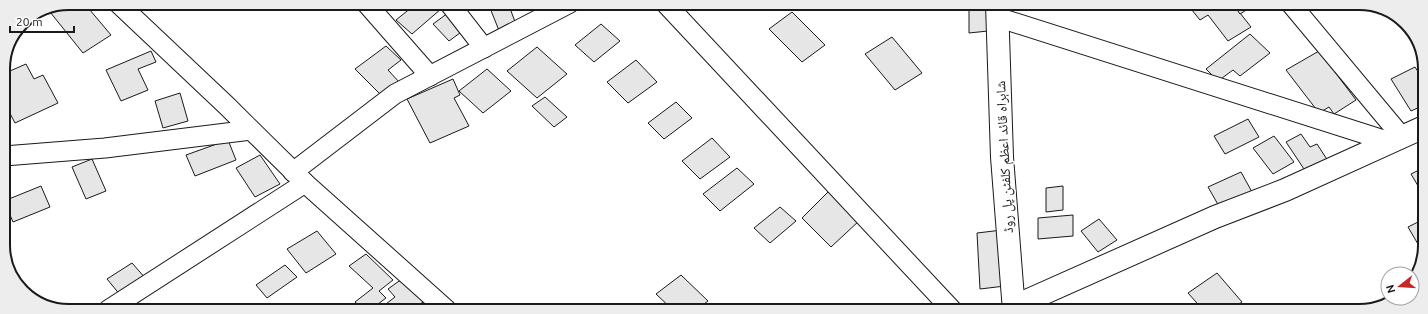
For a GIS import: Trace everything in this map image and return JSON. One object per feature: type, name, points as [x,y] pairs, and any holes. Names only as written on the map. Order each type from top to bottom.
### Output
[{"type":"main road","name":"شاہراہ قائد اعظم کلفٹن پل روڈ","points":[[997,10],[1002,157],[1011,304]]},
{"type":"main road","points":[[1022,304],[1215,217],[1285,190],[1418,130]]},
{"type":"street","points":[[125,10],[299,177],[440,304]]},
{"type":"street","points":[[372,10],[430,76]]},
{"type":"street","points":[[454,10],[484,48]]},
{"type":"street","points":[[117,304],[299,177],[395,94],[558,10]]},
{"type":"street","points":[[672,10],[947,304]]},
{"type":"street","points":[[997,10],[1396,139]]},
{"type":"street","points":[[1295,10],[1396,139]]},
{"type":"street","points":[[10,156],[105,148],[251,130]]},
{"type":"building","points":[[69,10],[90,10],[111,35],[83,53],[51,13]]},
{"type":"building","points":[[408,10],[440,10],[412,34],[396,20]]},
{"type":"building","points":[[491,10],[511,10],[517,27],[500,33]]},
{"type":"building","points":[[969,10],[987,10],[988,31],[969,33]]},
{"type":"building","points":[[1192,10],[1238,10],[1251,27],[1228,41],[1208,15],[1200,20]]},
{"type":"building","points":[[1237,10],[1246,10],[1240,14]]},
{"type":"building","points":[[792,12],[825,45],[802,62],[769,29]]},
{"type":"building","points":[[448,13],[464,30],[449,41],[433,24]]},
{"type":"building","points":[[601,24],[620,41],[594,62],[575,45]]},
{"type":"building","points":[[1250,34],[1270,53],[1240,76],[1233,70],[1218,81],[1206,69]]},
{"type":"building","points":[[892,37],[922,73],[895,90],[865,54]]},
{"type":"building","points":[[386,46],[401,60],[388,70],[400,83],[383,97],[355,69]]},
{"type":"building","points":[[537,47],[567,74],[537,98],[507,71]]},
{"type":"building","points":[[151,51],[156,62],[138,69],[148,90],[121,101],[106,70]]},
{"type":"building","points":[[1319,51],[1356,100],[1334,114],[1329,107],[1319,113],[1286,70]]},
{"type":"building","points":[[636,60],[657,82],[628,103],[607,82]]},
{"type":"building","points":[[26,64],[34,79],[43,75],[58,103],[15,123],[10,113],[10,71]]},
{"type":"building","points":[[1415,67],[1418,72],[1418,108],[1411,111],[1391,79]]},
{"type":"building","points":[[487,69],[511,91],[483,113],[459,91]]},
{"type":"building","points":[[453,79],[460,95],[454,98],[469,126],[430,143],[407,99]]},
{"type":"building","points":[[180,93],[188,121],[163,128],[155,101]]},
{"type":"building","points":[[545,97],[567,117],[554,127],[532,106]]},
{"type":"building","points":[[676,102],[692,118],[664,139],[648,123]]},
{"type":"building","points":[[1248,119],[1259,137],[1225,154],[1214,136]]},
{"type":"building","points":[[1301,134],[1310,147],[1317,144],[1330,164],[1308,175],[1286,142]]},
{"type":"building","points":[[1274,136],[1294,162],[1273,174],[1253,148]]},
{"type":"building","points":[[712,138],[730,157],[700,179],[682,161]]},
{"type":"building","points":[[228,140],[236,160],[195,176],[186,155]]},
{"type":"building","points":[[260,155],[280,184],[255,197],[236,168]]},
{"type":"building","points":[[92,159],[106,191],[86,199],[72,167]]},
{"type":"building","points":[[737,168],[754,184],[720,211],[703,194]]},
{"type":"building","points":[[1418,170],[1418,186],[1411,174]]},
{"type":"building","points":[[1241,172],[1252,192],[1220,208],[1208,187]]},
{"type":"building","points":[[41,186],[50,207],[13,222],[10,215],[10,199]]},
{"type":"building","points":[[1063,186],[1063,210],[1046,212],[1046,188]]},
{"type":"building","points":[[830,190],[860,220],[831,247],[802,218]]},
{"type":"building","points":[[780,207],[796,221],[770,243],[754,228]]},
{"type":"building","points":[[1073,215],[1073,236],[1038,239],[1038,218]]},
{"type":"building","points":[[1099,219],[1117,240],[1098,252],[1081,231]]},
{"type":"building","points":[[1418,222],[1418,244],[1408,227]]},
{"type":"building","points":[[1002,230],[1005,286],[980,289],[977,233]]},
{"type":"building","points":[[317,231],[336,254],[306,273],[287,249]]},
{"type":"building","points":[[366,254],[393,280],[379,291],[386,298],[378,304],[357,304],[355,302],[373,288],[349,266]]},
{"type":"building","points":[[132,263],[147,280],[121,296],[107,279]]},
{"type":"building","points":[[285,265],[297,277],[267,298],[256,285]]},
{"type":"building","points":[[1217,273],[1242,302],[1239,304],[1198,304],[1188,293]]},
{"type":"building","points":[[681,275],[708,301],[704,304],[667,304],[656,294]]},
{"type":"building","points":[[402,279],[423,302],[420,304],[386,304],[395,297],[388,289]]}]
